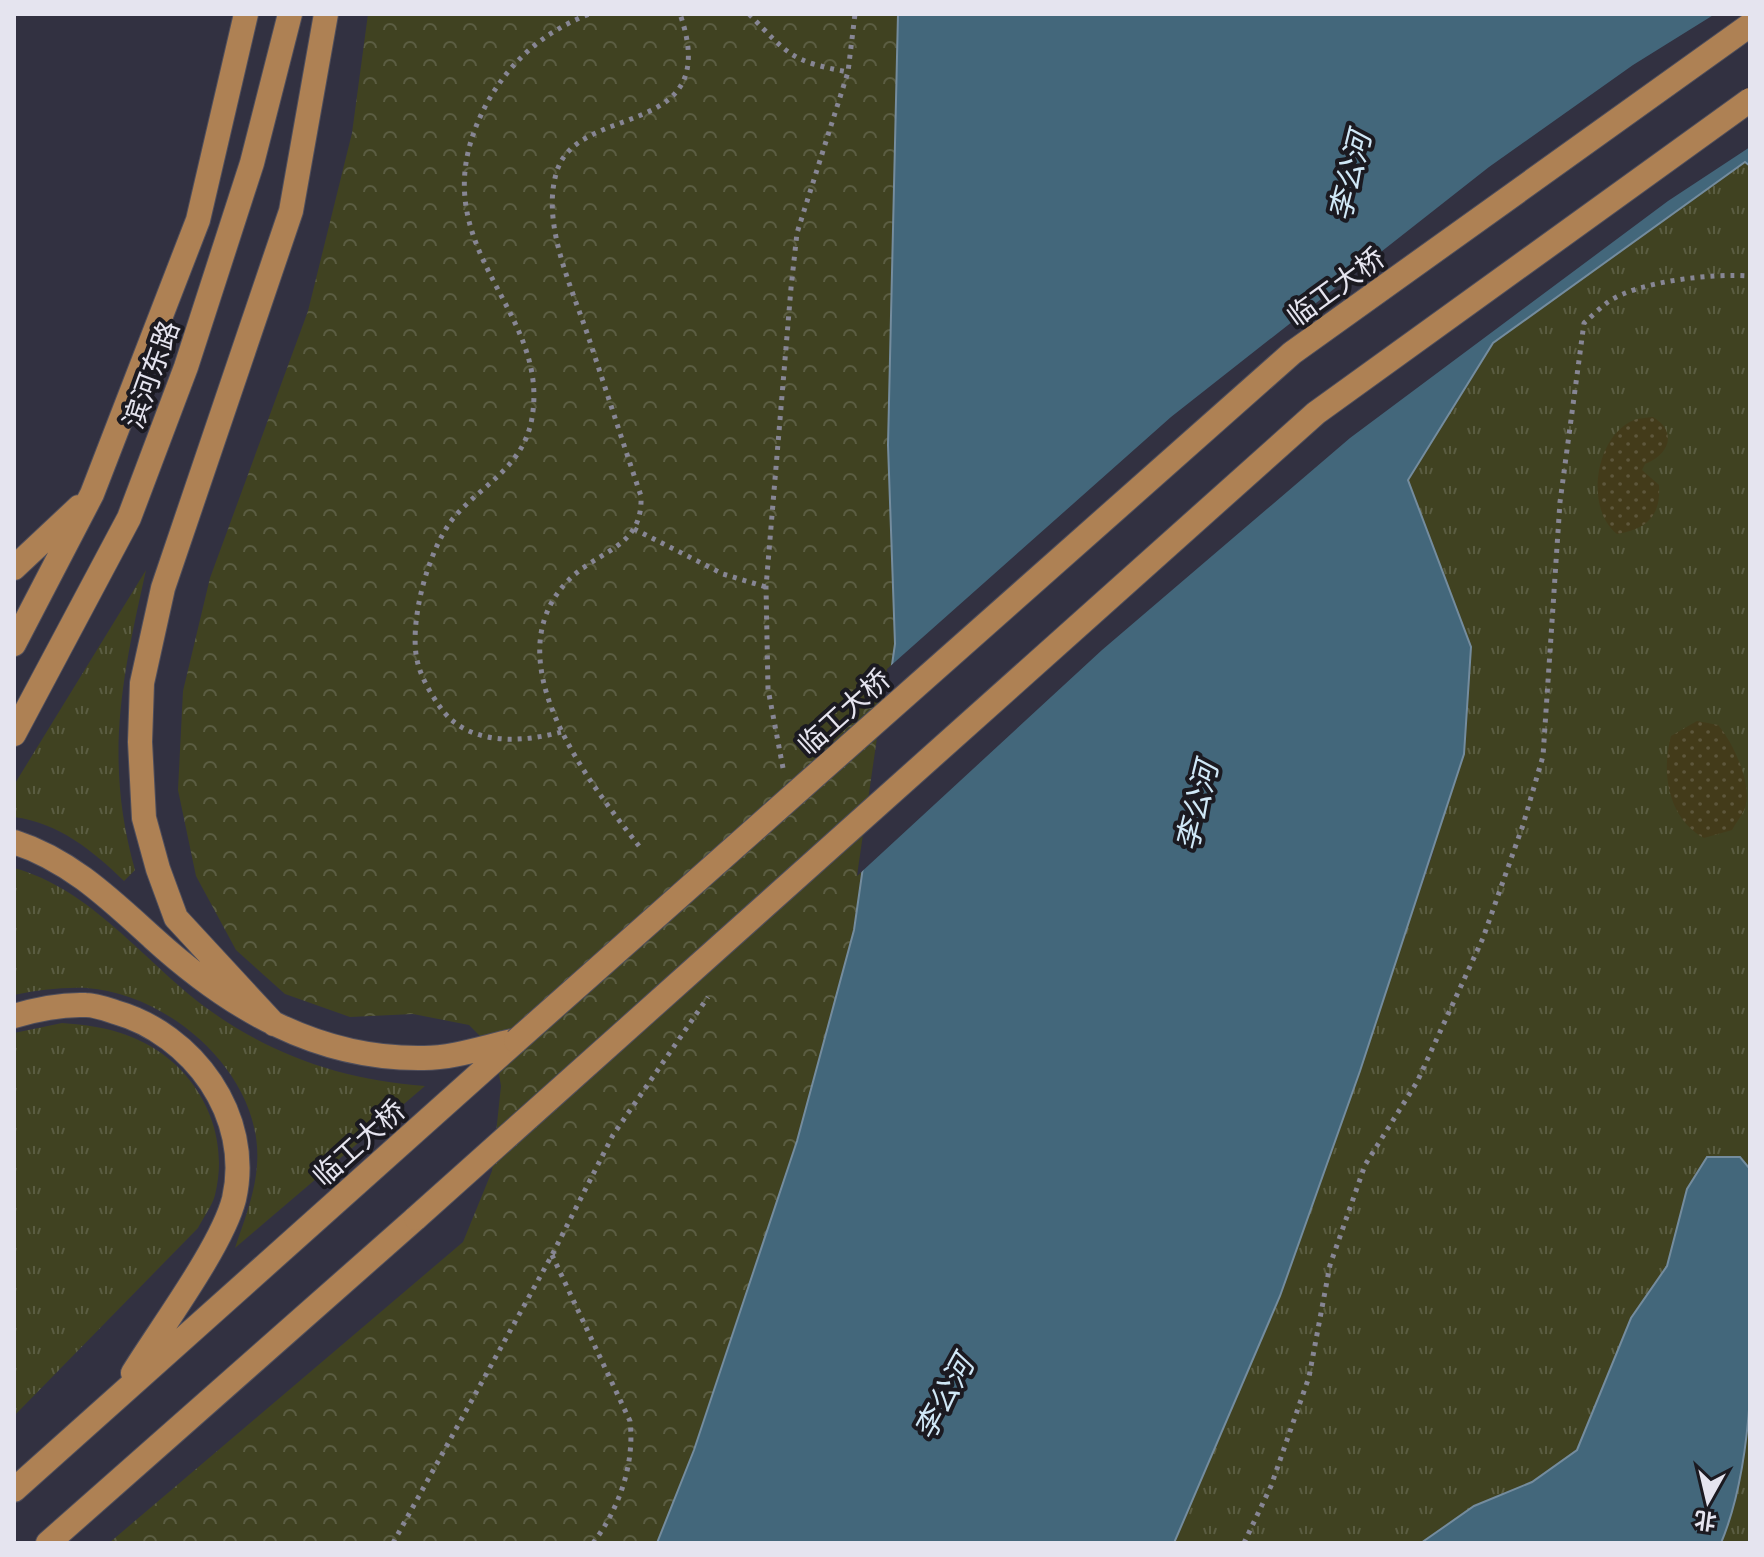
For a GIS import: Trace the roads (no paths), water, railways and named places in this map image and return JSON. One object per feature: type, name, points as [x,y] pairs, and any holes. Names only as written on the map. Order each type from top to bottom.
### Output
[{"type":"main road","name":"滨河东路","points":[[14,644],[92,494],[198,220],[246,14]]},
{"type":"main road","name":"滨河东路","points":[[14,734],[129,518],[186,367],[252,163],[290,14]]},
{"type":"main road","points":[[274,1024],[176,918],[144,818],[140,742],[142,683],[163,588],[291,211],[326,14]]},
{"type":"main road","name":"临工大桥","points":[[14,1490],[1292,353],[1750,25]]},
{"type":"main road","points":[[48,1543],[1316,413],[1750,100]]},
{"type":"main road","points":[[14,568],[92,494]]},
{"type":"main road","points":[[14,842],[61,861],[111,900],[175,958],[274,1024],[321,1046],[370,1057],[427,1058],[516,1041]]},
{"type":"main road","points":[[14,1016],[37,1008],[88,1004],[138,1018],[179,1043],[210,1078],[229,1117],[238,1159],[233,1200],[218,1236],[117,1398]]},
{"type":"water","name":"李公河","points":[[898,14],[1750,14],[1750,166],[1745,162],[1493,343],[1408,480],[1471,647],[1464,754],[1360,1071],[1280,1296],[1174,1543],[657,1543],[694,1450],[797,1141],[854,930],[895,644],[888,445]]},
{"type":"water","points":[[1707,1157],[1740,1157],[1750,1169],[1752,1360],[1749,1409],[1735,1502],[1721,1543],[1421,1543],[1474,1506],[1532,1482],[1577,1450],[1631,1318],[1667,1266],[1687,1189]]}]
